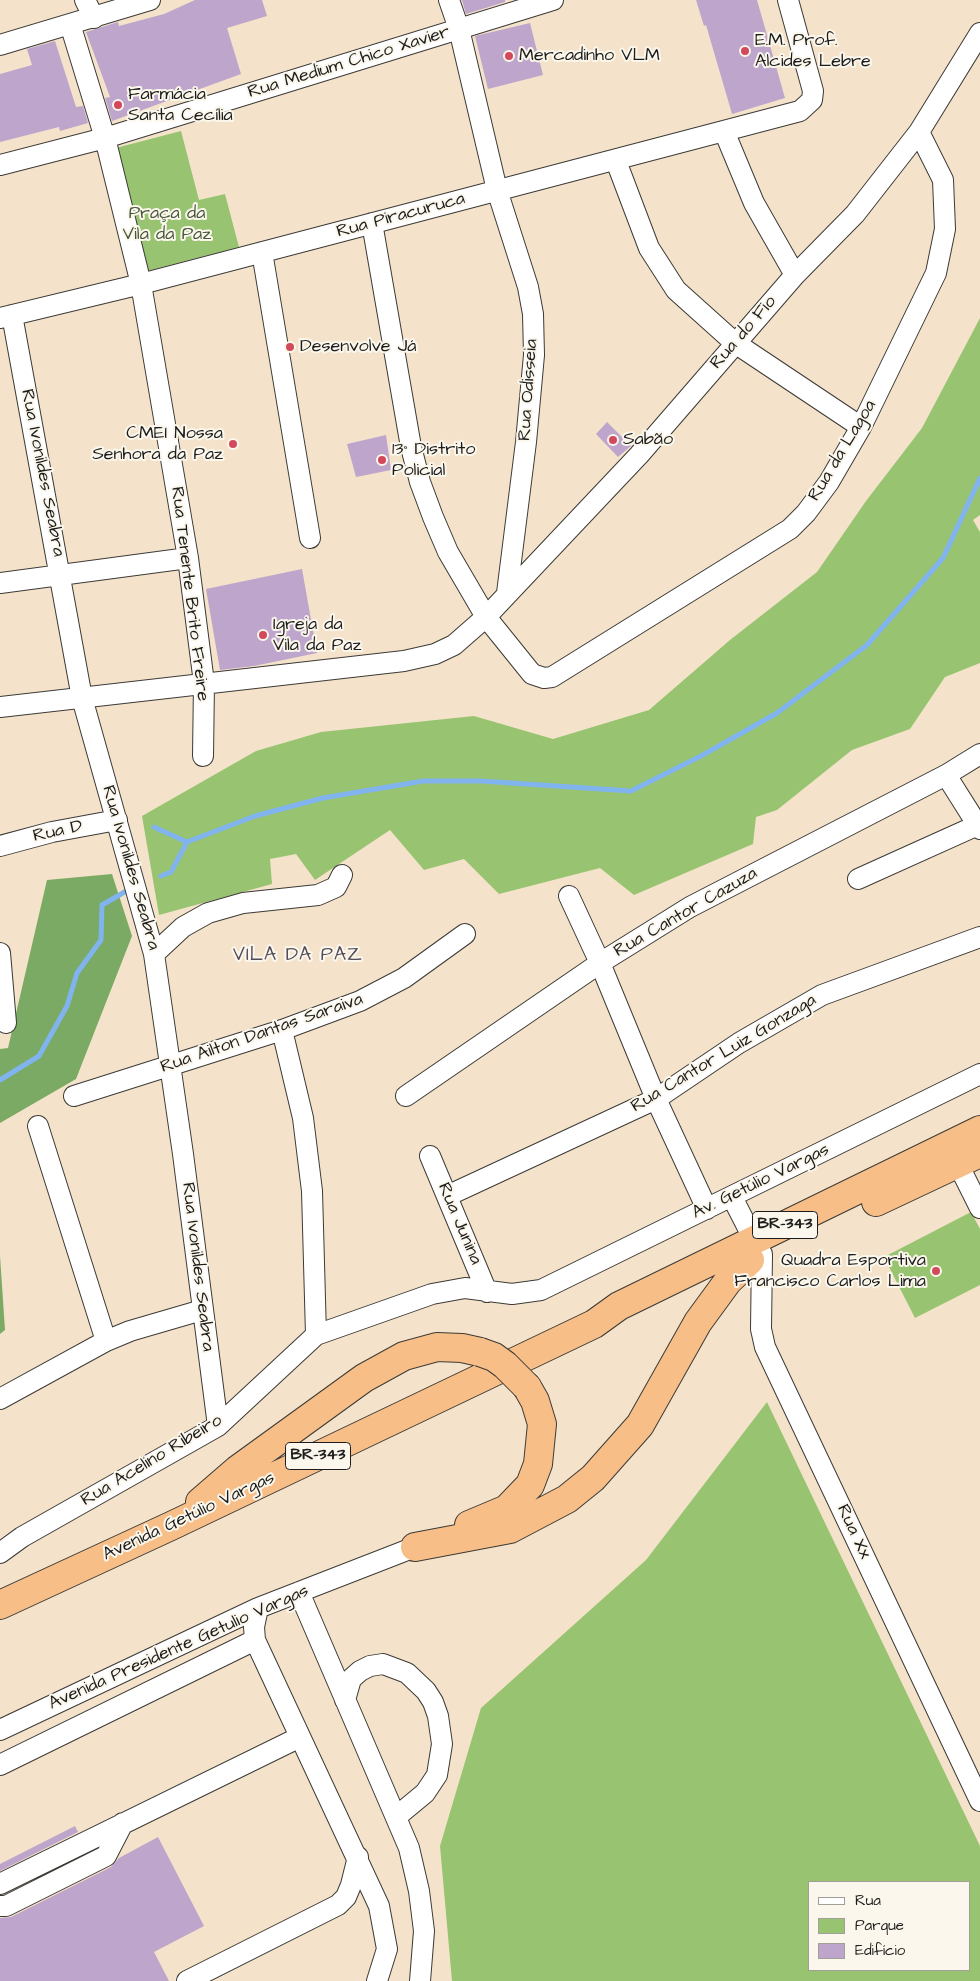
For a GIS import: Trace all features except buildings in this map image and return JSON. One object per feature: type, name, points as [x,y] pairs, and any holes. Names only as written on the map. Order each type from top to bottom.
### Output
[{"type":"highway","name":"Avenida Getúlio Vargas","points":[[0,1604],[171,1526],[594,1324],[626,1320],[980,1130]]},
{"type":"highway","name":"Avenida Getúlio Vargas","points":[[756,1251],[969,1158]]},
{"type":"highway","points":[[415,1547],[510,1530],[567,1500],[593,1478],[640,1425],[698,1322],[728,1281],[756,1251]]},
{"type":"highway","points":[[171,1526],[237,1470],[364,1378],[404,1356],[437,1347],[462,1348],[494,1357],[505,1365],[526,1387],[535,1401],[542,1424],[538,1464],[530,1485],[507,1510],[415,1547]]},
{"type":"street","points":[[85,0],[94,18]]},
{"type":"street","points":[[0,45],[150,0]]},
{"type":"street","name":"Rua Odisseia","points":[[450,0],[459,29],[497,190],[528,287],[533,314],[534,355],[526,442],[507,593]]},
{"type":"street","name":"Rua Medium Chico Xavier","points":[[0,165],[105,138],[553,0]]},
{"type":"street","name":"Rua Piracuruca","points":[[6,316],[140,284],[497,190],[616,161],[800,111],[812,100],[813,90],[788,0]]},
{"type":"street","name":"Rua Tenente Brito Freire","points":[[70,24],[105,138],[140,284],[188,558],[204,683],[203,756]]},
{"type":"street","name":"Rua do Fio","points":[[0,707],[404,661],[435,654],[454,644],[486,617],[639,455],[795,274],[854,214],[920,132],[980,33]]},
{"type":"street","points":[[724,131],[754,202],[795,274]]},
{"type":"street","name":"Rua da Lagoa","points":[[372,223],[411,447],[420,482],[448,552],[486,617],[532,674],[544,678],[564,671],[790,529],[806,513],[829,482],[861,427],[930,289],[939,256],[944,229],[943,180],[920,132]]},
{"type":"street","points":[[616,161],[649,248],[676,290],[735,344],[861,427]]},
{"type":"street","points":[[262,252],[310,538]]},
{"type":"street","name":"Rua Ivonildes Seabra","points":[[6,316],[60,575],[82,698],[154,954],[218,1426]]},
{"type":"street","points":[[0,583],[188,558]]},
{"type":"street","name":"Rua Cantor Cazuza","points":[[406,1096],[600,963],[690,907],[946,775],[980,754]]},
{"type":"street","points":[[858,879],[979,826],[946,775]]},
{"type":"street","name":"Rua D","points":[[0,846],[52,832],[116,820]]},
{"type":"street","points":[[154,954],[183,927],[208,913],[243,903],[318,896],[336,887],[342,875]]},
{"type":"street","points":[[569,896],[600,963],[656,1099],[707,1209]]},
{"type":"street","name":"Rua Ailton Dantas Saraiva","points":[[74,1096],[282,1030],[360,1001],[404,978],[465,934]]},
{"type":"street","name":"Rua Cantor Luiz Gonzaga","points":[[447,1196],[656,1099],[739,1043],[822,995],[980,937]]},
{"type":"street","points":[[0,953],[6,1022]]},
{"type":"street","points":[[282,1030],[303,1118],[312,1191],[316,1335]]},
{"type":"street","name":"Av. Getúlio Vargas","points":[[316,1335],[432,1294],[465,1288],[512,1294],[541,1290],[980,1074]]},
{"type":"street","points":[[38,1126],[106,1341]]},
{"type":"street","name":"Rua Junina","points":[[430,1156],[487,1292]]},
{"type":"street","points":[[969,1158],[980,1208]]},
{"type":"street","points":[[732,1197],[756,1251]]},
{"type":"street","name":"Rua Xx","points":[[756,1251],[765,1347],[980,1801]]},
{"type":"street","points":[[0,1399],[106,1341],[130,1331],[202,1310]]},
{"type":"street","name":"Rua Acelino Ribeiro","points":[[0,1553],[22,1537],[218,1426],[316,1335]]},
{"type":"street","name":"Avenida Presidente Getulio Vargas","points":[[0,1730],[258,1608],[415,1547]]},
{"type":"street","points":[[299,1592],[409,1848],[419,1890],[424,1931],[420,1981]]},
{"type":"street","points":[[258,1608],[254,1627],[255,1640],[379,1906],[385,1928],[387,1949],[377,1981]]},
{"type":"street","points":[[0,1765],[255,1640]]},
{"type":"street","points":[[345,1700],[351,1679],[370,1666],[383,1664],[407,1673],[426,1691],[433,1702],[438,1716],[442,1744],[436,1776],[424,1793],[396,1817]]},
{"type":"street","points":[[126,1670],[139,1696]]},
{"type":"street","points":[[0,1884],[300,1737]]},
{"type":"street","points":[[0,1906],[6,1906],[106,1856],[123,1823]]},
{"type":"street","points":[[187,1981],[338,1905],[346,1897],[352,1885],[358,1858]]},
{"type":"green space","name":"Praça da Vila da Paz","points":[[181,131],[199,200],[225,194],[239,247],[139,273],[108,150]]},
{"type":"green space","points":[[980,318],[980,515],[973,520],[980,532],[980,663],[945,677],[910,729],[852,750],[777,810],[756,817],[753,844],[634,895],[600,868],[499,894],[464,859],[424,870],[390,830],[315,880],[296,854],[270,859],[272,884],[159,915],[142,816],[256,751],[321,732],[474,716],[553,739],[649,710],[730,640],[817,572],[866,501],[922,428]]},
{"type":"green space","points":[[112,874],[132,936],[76,1079],[0,1123],[0,1049],[8,1048],[47,880]]},
{"type":"green space","name":"Quadra Esportiva Francisco Carlos Lima","points":[[971,1212],[980,1229],[980,1285],[915,1318],[884,1257]]},
{"type":"green space","points":[[0,1256],[5,1330],[0,1334]]},
{"type":"green space","points":[[767,1402],[980,1846],[980,1981],[452,1981],[440,1846],[481,1708],[646,1560]]},
{"type":"waterway","points":[[154,827],[187,842],[255,816],[323,798],[423,781],[481,781],[631,791],[701,756],[777,713],[867,645],[943,558],[980,478]]},
{"type":"waterway","points":[[161,876],[171,872],[187,842]]},
{"type":"waterway","points":[[0,1080],[39,1056],[67,1006],[77,973],[101,940],[102,905],[128,890]]},
{"type":"place","name":"E.M. Prof. Alcides Lebre","points":[[745,51]]},
{"type":"place","name":"Mercadinho VLM","points":[[509,56]]},
{"type":"place","name":"Farmácia Santa Cecília","points":[[118,105]]},
{"type":"place","name":"Desenvolve Já","points":[[290,347]]},
{"type":"place","name":"Sabão","points":[[613,440]]},
{"type":"place","name":"CMEI Nossa Senhora da Paz","points":[[233,444]]},
{"type":"place","name":"13° Distrito Policial","points":[[382,460]]},
{"type":"place","name":"Igreja da Vila da Paz","points":[[263,635]]},
{"type":"place","name":"Quadra Esportiva Francisco Carlos Lima","points":[[936,1271]]},
{"type":"district","name":"VILA DA PAZ","points":[[298,956]]}]
